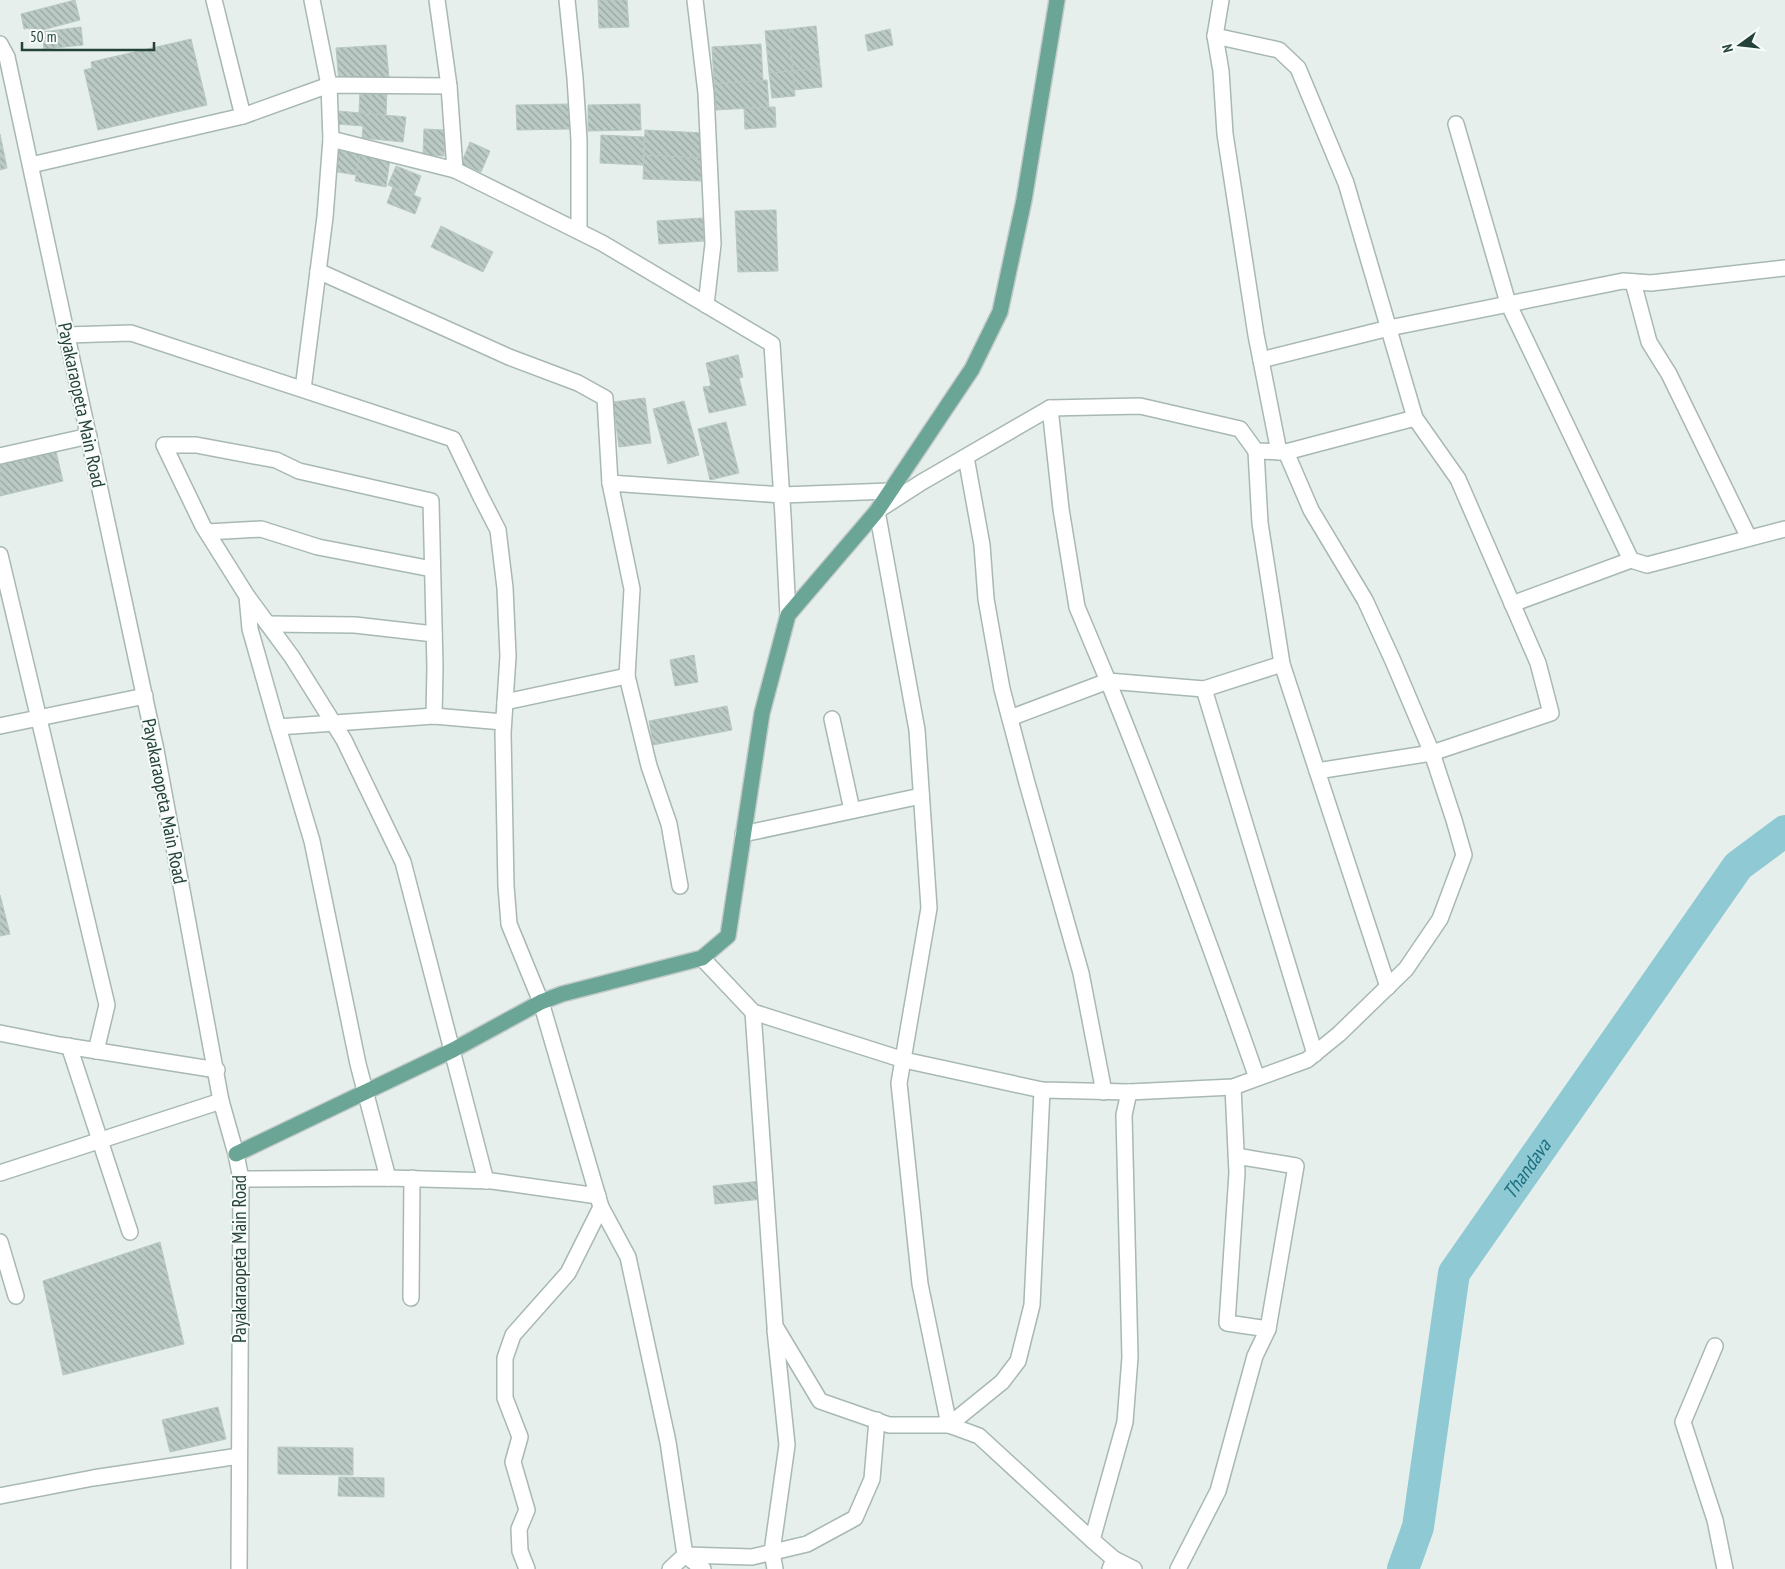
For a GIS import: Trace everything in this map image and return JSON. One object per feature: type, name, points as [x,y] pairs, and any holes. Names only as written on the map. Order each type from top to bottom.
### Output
[{"type":"main road","points":[[236,1154],[453,1050],[541,1002],[562,994],[702,958],[728,936],[762,713],[788,615],[876,511],[890,491],[972,369],[1000,312],[1024,200],[1058,0]]},
{"type":"street","points":[[214,0],[243,116]]},
{"type":"street","points":[[303,389],[325,217],[331,139],[329,85],[312,0]]},
{"type":"street","points":[[437,0],[449,86],[455,170]]},
{"type":"street","points":[[568,0],[579,140],[578,231]]},
{"type":"street","points":[[695,0],[706,93],[713,244],[706,305]]},
{"type":"street","points":[[702,958],[753,1012],[904,1060],[1042,1090],[1129,1092],[1233,1087],[1307,1060],[1315,1054],[1406,969],[1440,919],[1464,855],[1432,753],[1365,600],[1311,510],[1282,452],[1261,360],[1225,134],[1222,71],[1215,36],[1221,0]]},
{"type":"street","points":[[1215,36],[1280,50],[1298,68],[1346,183],[1415,418],[1458,479],[1538,663],[1551,713],[1432,753],[1317,771]]},
{"type":"street","name":"Payakaraopeta Main Road","points":[[1,48],[7,58],[145,696],[222,1101],[241,1179],[239,1569]]},
{"type":"street","points":[[30,165],[243,116],[329,85],[449,86]]},
{"type":"street","points":[[1456,124],[1508,303],[1631,560]]},
{"type":"street","points":[[331,139],[455,170],[602,243],[772,344],[788,615]]},
{"type":"street","points":[[1261,360],[1389,328],[1623,281],[1651,283],[1785,268]]},
{"type":"street","points":[[318,271],[509,356],[578,383],[605,398],[610,482],[632,590],[627,676],[650,766],[669,824],[680,886]]},
{"type":"street","points":[[1633,282],[1649,342],[1669,374],[1749,538]]},
{"type":"street","points":[[67,334],[130,333],[453,439],[480,497],[498,530],[505,588],[508,656],[504,722],[506,886],[509,924],[541,1002],[599,1201],[628,1257],[668,1442],[685,1555],[703,1569]]},
{"type":"street","points":[[949,1425],[920,1284],[899,1083],[929,908],[917,730],[876,511],[922,482],[1050,408],[1140,406],[1240,428],[1256,451],[1260,523],[1282,664],[1388,987]]},
{"type":"street","points":[[1050,408],[1061,509],[1077,607],[1140,758],[1206,932],[1257,1078]]},
{"type":"street","points":[[1256,451],[1282,452],[1415,418]]},
{"type":"street","points":[[0,456],[89,436]]},
{"type":"street","points":[[434,716],[431,501],[298,471],[276,460],[196,445],[164,445],[207,532],[247,596],[292,657],[344,740],[403,862],[486,1180]]},
{"type":"street","points":[[966,457],[982,545],[986,598],[1002,689],[1081,973],[1104,1092]]},
{"type":"street","points":[[610,482],[782,495],[890,491]]},
{"type":"street","points":[[1512,604],[1631,560],[1647,565],[1785,528]]},
{"type":"street","points":[[207,532],[261,529],[318,547],[432,569]]},
{"type":"street","points":[[0,555],[107,1005],[96,1051]]},
{"type":"street","points":[[247,596],[250,629],[312,841],[354,1045],[388,1178]]},
{"type":"street","points":[[268,624],[355,625],[434,634]]},
{"type":"street","points":[[1010,718],[1108,681],[1204,689],[1282,664]]},
{"type":"street","points":[[505,702],[627,676]]},
{"type":"street","points":[[1204,689],[1315,1054]]},
{"type":"street","points":[[0,726],[145,696]]},
{"type":"street","points":[[278,727],[434,716],[504,722]]},
{"type":"street","points":[[832,718],[852,810]]},
{"type":"street","points":[[743,834],[921,796]]},
{"type":"street","points":[[753,1012],[775,1326],[788,1446],[772,1552],[775,1569]]},
{"type":"street","points":[[0,1033],[96,1051],[216,1070]]},
{"type":"street","points":[[69,1046],[130,1232]]},
{"type":"street","points":[[1233,1087],[1236,1182],[1227,1323],[1268,1329]]},
{"type":"street","points":[[949,1425],[1002,1382],[1018,1361],[1032,1305],[1042,1090]]},
{"type":"street","points":[[1092,1540],[1125,1422],[1130,1357],[1124,1115],[1129,1092]]},
{"type":"street","points":[[0,1173],[222,1101]]},
{"type":"street","points":[[1178,1569],[1218,1491],[1255,1356],[1268,1329],[1296,1166],[1236,1156]]},
{"type":"street","points":[[241,1179],[412,1178],[486,1180],[599,1201]]},
{"type":"street","points":[[411,1298],[412,1178]]},
{"type":"street","points":[[527,1569],[520,1551],[519,1529],[527,1510],[513,1462],[520,1437],[505,1398],[506,1358],[513,1335],[568,1273],[599,1201]]},
{"type":"street","points":[[0,1242],[16,1296]]},
{"type":"street","points":[[775,1326],[820,1401],[890,1425],[949,1425],[979,1436],[1092,1540],[1112,1564],[1134,1569]]},
{"type":"street","points":[[1715,1346],[1683,1422],[1715,1520],[1725,1569]]},
{"type":"street","points":[[670,1569],[685,1555],[752,1557],[807,1544],[855,1518],[872,1479],[877,1420]]},
{"type":"street","points":[[0,1496],[93,1478],[239,1456]]},
{"type":"building","points":[[75,0],[80,20],[31,33],[29,28],[24,29],[21,14]]},
{"type":"building","points":[[598,0],[627,0],[629,27],[599,28]]},
{"type":"building","points":[[816,26],[820,68],[793,71],[789,29]]},
{"type":"building","points":[[81,27],[83,45],[44,49],[42,32]]},
{"type":"building","points":[[789,29],[793,71],[769,73],[765,31]]},
{"type":"building","points":[[890,29],[893,45],[868,51],[865,35]]},
{"type":"building","points":[[191,39],[207,105],[98,130],[84,70],[92,68],[91,62]]},
{"type":"building","points":[[761,44],[763,81],[714,84],[712,47]]},
{"type":"building","points":[[386,45],[389,78],[339,82],[336,48]]},
{"type":"building","points":[[820,68],[822,87],[794,90],[793,71]]},
{"type":"building","points":[[793,71],[795,96],[772,98],[769,73]]},
{"type":"building","points":[[767,80],[769,107],[716,110],[714,84]]},
{"type":"building","points":[[360,89],[387,90],[386,115],[359,113]]},
{"type":"building","points":[[569,104],[570,129],[517,130],[516,105]]},
{"type":"building","points":[[640,104],[641,130],[588,131],[588,105]]},
{"type":"building","points":[[775,107],[776,127],[745,129],[744,108]]},
{"type":"building","points":[[338,111],[406,117],[403,142],[362,138],[363,126],[337,124]]},
{"type":"building","points":[[424,129],[445,130],[444,156],[423,155]]},
{"type":"building","points":[[645,130],[704,133],[703,158],[644,155]]},
{"type":"building","points":[[0,134],[7,168],[0,170]]},
{"type":"building","points":[[601,135],[644,137],[643,165],[600,163]]},
{"type":"building","points":[[470,142],[490,151],[481,172],[461,164]]},
{"type":"building","points":[[336,149],[360,153],[356,175],[332,171]]},
{"type":"building","points":[[360,153],[390,159],[386,187],[355,181]]},
{"type":"building","points":[[644,155],[703,158],[702,181],[643,179]]},
{"type":"building","points":[[396,166],[421,176],[414,195],[388,185]]},
{"type":"building","points":[[393,187],[421,198],[415,214],[387,203]]},
{"type":"building","points":[[776,210],[778,271],[738,272],[735,211]]},
{"type":"building","points":[[703,218],[704,241],[659,244],[657,221]]},
{"type":"building","points":[[441,226],[493,252],[483,272],[431,247]]},
{"type":"building","points":[[738,355],[743,377],[739,378],[746,405],[709,413],[703,387],[711,386],[706,363]]},
{"type":"building","points":[[645,398],[651,443],[619,447],[613,402]]},
{"type":"building","points":[[684,401],[699,455],[668,464],[653,409]]},
{"type":"building","points":[[726,422],[739,473],[710,480],[698,429]]},
{"type":"building","points":[[55,447],[63,481],[0,496],[0,460]]},
{"type":"building","points":[[694,655],[698,682],[675,686],[670,660]]},
{"type":"building","points":[[727,706],[732,730],[653,745],[649,721]]},
{"type":"building","points":[[0,895],[10,934],[0,936]]},
{"type":"building","points":[[761,1181],[763,1199],[715,1204],[713,1186]]},
{"type":"building","points":[[160,1242],[184,1344],[63,1375],[43,1281]]},
{"type":"building","points":[[218,1407],[226,1439],[170,1452],[162,1420]]},
{"type":"building","points":[[278,1447],[353,1448],[353,1475],[278,1474]]},
{"type":"building","points":[[339,1477],[384,1478],[384,1497],[338,1496]]},
{"type":"waterway","name":"Thandava","points":[[1403,1569],[1418,1527],[1454,1273],[1738,866],[1785,831]]}]
